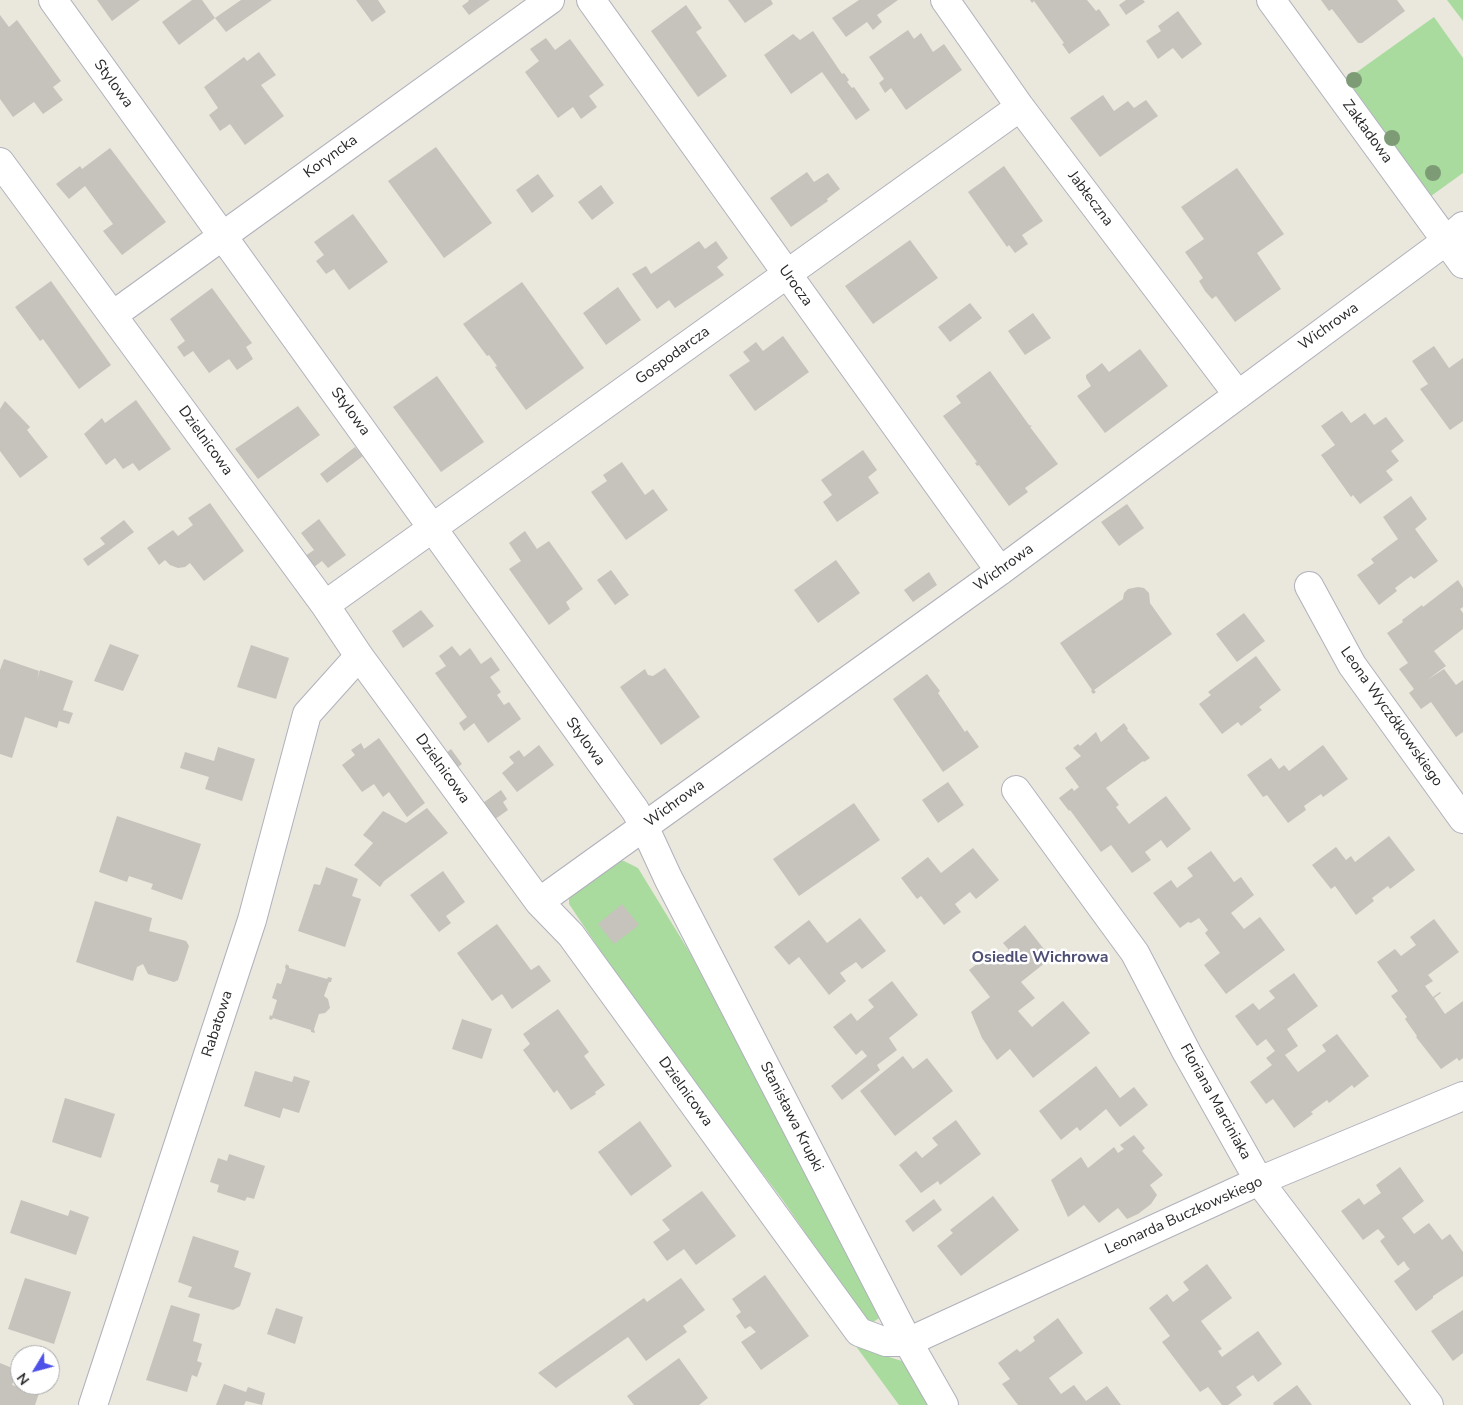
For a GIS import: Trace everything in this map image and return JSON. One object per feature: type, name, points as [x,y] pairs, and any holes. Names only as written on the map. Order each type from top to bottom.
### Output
[{"type":"street","name":"Stylowa","points":[[54,0],[635,810],[644,826]]},
{"type":"street","name":"Koryncka","points":[[113,315],[550,0]]},
{"type":"street","name":"Urocza","points":[[590,0],[1000,571]]},
{"type":"street","name":"Jabłeczna","points":[[945,0],[1020,107],[1238,395]]},
{"type":"street","name":"Zakładowa","points":[[1271,0],[1455,234],[1463,264]]},
{"type":"street","name":"Gospodarcza","points":[[325,605],[1020,107]]},
{"type":"street","name":"Dzielnicowa","points":[[0,162],[325,605],[359,656],[539,902],[571,935],[859,1332],[886,1342],[908,1342]]},
{"type":"street","name":"Wichrowa","points":[[539,902],[1000,571],[1455,234]]},
{"type":"street","name":"Leona Wyczółkowskiego","points":[[1309,586],[1352,665],[1463,819]]},
{"type":"street","name":"Rabatowa","points":[[93,1405],[252,920],[307,714],[359,656]]},
{"type":"street","name":"Floriana Marciniaka","points":[[1016,790],[1135,952],[1187,1053],[1259,1181],[1429,1405]]},
{"type":"street","name":"Stanisława Krupki","points":[[644,826],[668,878],[908,1342],[944,1405]]},
{"type":"street","name":"Leonarda Buczkowskiego","points":[[908,1342],[1259,1181],[1463,1096]]},
{"type":"green space","points":[[1447,0],[1463,0],[1463,21]]},
{"type":"green space","points":[[1434,17],[1463,58],[1463,173],[1431,196],[1347,79]]},
{"type":"green space","points":[[613,859],[624,861],[638,868],[690,953],[881,1317],[873,1322],[864,1318],[782,1199],[651,1026],[569,904],[569,896]]},
{"type":"green space","points":[[847,1334],[876,1353],[902,1361],[930,1405],[899,1405]]},
{"type":"building","points":[[97,0],[140,0],[112,21]]},
{"type":"building","points":[[192,0],[202,0],[215,18],[179,45],[162,22]]},
{"type":"building","points":[[241,0],[272,0],[226,32],[215,18]]},
{"type":"building","points":[[356,0],[378,0],[386,12],[372,22]]},
{"type":"building","points":[[468,0],[490,0],[469,15],[462,6]]},
{"type":"building","points":[[728,0],[771,0],[773,4],[745,23]]},
{"type":"building","points":[[859,0],[898,0],[877,15],[882,22],[873,30],[867,22],[846,37],[832,18]]},
{"type":"building","points":[[1030,0],[1087,0],[1096,11],[1099,9],[1110,25],[1069,54],[1062,44],[1064,43],[1034,1],[1032,3]]},
{"type":"building","points":[[1126,0],[1143,0],[1145,2],[1126,15],[1119,5]]},
{"type":"building","points":[[1321,0],[1397,0],[1405,11],[1362,43],[1358,43],[1332,9],[1329,11]]},
{"type":"building","points":[[686,5],[702,28],[696,32],[727,76],[698,97],[651,31]]},
{"type":"building","points":[[1178,11],[1202,44],[1182,59],[1173,48],[1158,59],[1146,41],[1161,31],[1158,26]]},
{"type":"building","points":[[0,15],[9,27],[17,20],[61,81],[53,87],[63,100],[43,114],[34,102],[13,117],[0,99]]},
{"type":"building","points":[[908,30],[914,39],[921,33],[933,52],[944,44],[962,70],[906,110],[891,88],[885,93],[879,83],[884,79],[869,57]]},
{"type":"building","points":[[813,31],[842,74],[844,73],[849,80],[847,82],[852,88],[854,87],[870,110],[856,120],[822,72],[791,94],[764,55],[793,34],[800,40]]},
{"type":"building","points":[[546,38],[555,50],[570,39],[604,85],[589,96],[597,107],[581,119],[573,107],[558,118],[525,72],[539,61],[530,49]]},
{"type":"building","points":[[259,52],[276,75],[261,85],[284,116],[245,145],[230,124],[220,131],[209,115],[218,108],[204,87],[244,57],[247,61]]},
{"type":"building","points":[[1103,95],[1114,111],[1128,101],[1134,108],[1146,100],[1158,116],[1100,157],[1070,118]]},
{"type":"building","points":[[436,147],[492,223],[444,258],[388,181]]},
{"type":"building","points":[[110,148],[166,222],[122,255],[103,231],[113,224],[85,186],[69,199],[56,184],[80,166],[82,169]]},
{"type":"building","points":[[1004,166],[1043,221],[1022,235],[1028,244],[1015,253],[1009,245],[1007,247],[968,192]]},
{"type":"building","points":[[1237,168],[1284,234],[1257,253],[1281,289],[1235,322],[1216,296],[1212,299],[1205,291],[1199,281],[1203,278],[1185,252],[1204,239],[1181,207]]},
{"type":"building","points":[[807,172],[814,182],[828,173],[840,189],[827,199],[828,201],[791,227],[770,198]]},
{"type":"building","points":[[538,174],[554,196],[532,213],[516,190]]},
{"type":"building","points":[[601,185],[614,203],[592,220],[578,202]]},
{"type":"building","points":[[353,214],[388,262],[349,290],[334,269],[326,274],[316,261],[324,255],[314,242]]},
{"type":"building","points":[[910,240],[938,278],[873,324],[845,286]]},
{"type":"building","points":[[699,241],[705,249],[716,241],[728,258],[717,267],[724,275],[675,308],[669,300],[657,309],[632,274],[646,266],[651,274]]},
{"type":"building","points":[[51,281],[111,365],[79,389],[43,339],[40,341],[15,307]]},
{"type":"building","points":[[522,282],[584,368],[526,410],[495,367],[497,366],[489,355],[487,356],[463,324]]},
{"type":"building","points":[[618,287],[641,320],[606,345],[583,313]]},
{"type":"building","points":[[212,288],[252,343],[246,347],[253,359],[237,370],[229,359],[209,373],[193,351],[184,357],[177,347],[185,341],[170,319]]},
{"type":"building","points":[[970,303],[982,318],[950,342],[938,327]]},
{"type":"building","points":[[1033,313],[1051,338],[1025,355],[1008,331]]},
{"type":"building","points":[[783,336],[809,372],[755,411],[729,375],[750,361],[743,352],[756,342],[763,351]]},
{"type":"building","points":[[1434,346],[1449,368],[1463,358],[1463,421],[1450,430],[1420,389],[1428,384],[1412,361]]},
{"type":"building","points":[[1140,349],[1168,386],[1105,433],[1077,396],[1091,386],[1086,375],[1102,363],[1109,372]]},
{"type":"building","points":[[990,371],[1058,464],[1025,488],[1028,492],[1009,506],[979,465],[977,466],[975,463],[977,462],[943,416],[961,403],[956,396]]},
{"type":"building","points":[[437,376],[484,442],[441,472],[393,407]]},
{"type":"building","points":[[136,400],[171,449],[139,471],[133,463],[123,469],[115,458],[106,465],[84,434],[102,418],[105,423]]},
{"type":"building","points":[[5,401],[30,427],[27,430],[48,457],[20,478],[0,451],[0,409]]},
{"type":"building","points":[[298,406],[320,435],[258,479],[235,449]]},
{"type":"building","points":[[1342,411],[1351,423],[1365,413],[1374,425],[1386,417],[1404,441],[1391,451],[1399,461],[1386,471],[1393,480],[1360,504],[1353,495],[1351,497],[1321,455],[1335,445],[1321,426]]},
{"type":"building","points":[[355,447],[363,456],[327,483],[320,474]]},
{"type":"building","points":[[863,450],[877,470],[868,477],[879,493],[837,522],[823,502],[832,495],[821,480]]},
{"type":"building","points":[[622,462],[645,495],[653,489],[668,510],[626,540],[591,492],[607,481],[603,475]]},
{"type":"building","points":[[1411,496],[1427,519],[1415,529],[1438,561],[1414,579],[1411,576],[1395,588],[1397,591],[1379,605],[1357,575],[1374,563],[1371,559],[1398,539],[1383,517]]},
{"type":"building","points":[[210,503],[244,551],[204,581],[190,563],[185,567],[178,568],[170,565],[165,560],[159,565],[147,548],[173,530],[178,536],[193,525],[188,518]]},
{"type":"building","points":[[1127,504],[1144,528],[1119,546],[1101,522]]},
{"type":"building","points":[[319,519],[346,555],[328,568],[322,561],[314,567],[305,556],[314,550],[301,533]]},
{"type":"building","points":[[124,520],[134,532],[88,566],[83,559],[105,544],[100,538]]},
{"type":"building","points":[[525,531],[537,549],[549,541],[583,589],[566,602],[570,609],[549,625],[509,569],[521,561],[509,543]]},
{"type":"building","points":[[836,560],[860,593],[818,623],[794,590]]},
{"type":"building","points":[[611,570],[629,595],[615,605],[597,580]]},
{"type":"building","points":[[929,572],[937,585],[913,602],[904,590]]},
{"type":"building","points":[[1458,580],[1463,588],[1463,607],[1460,609],[1463,613],[1463,629],[1434,651],[1446,666],[1427,680],[1444,669],[1456,685],[1463,680],[1463,732],[1456,737],[1431,702],[1421,709],[1409,693],[1414,689],[1399,669],[1408,663],[1387,633],[1422,605],[1423,607]]},
{"type":"building","points":[[1144,588],[1149,593],[1150,603],[1172,634],[1094,690],[1096,692],[1093,694],[1060,643],[1123,599],[1124,593],[1128,589]]},
{"type":"building","points":[[421,610],[434,626],[403,648],[392,631]]},
{"type":"building","points":[[1244,613],[1265,641],[1237,662],[1216,634]]},
{"type":"building","points":[[110,644],[139,655],[123,691],[94,681]]},
{"type":"building","points":[[251,645],[289,658],[276,699],[237,687]]},
{"type":"building","points":[[452,646],[460,656],[470,648],[481,664],[491,657],[500,670],[490,677],[501,692],[497,695],[504,705],[509,702],[521,719],[488,743],[474,723],[464,731],[459,723],[467,717],[435,673],[446,666],[439,656]]},
{"type":"building","points":[[1256,656],[1281,690],[1259,707],[1262,710],[1241,726],[1238,722],[1222,734],[1199,704],[1211,695],[1208,692]]},
{"type":"building","points":[[4,659],[39,671],[37,680],[40,670],[73,681],[63,710],[73,713],[69,724],[59,721],[57,728],[25,717],[12,758],[0,754],[0,670]]},
{"type":"building","points":[[665,668],[700,717],[661,745],[620,687],[645,669],[648,675],[653,676]]},
{"type":"building","points":[[927,674],[940,691],[938,693],[965,732],[967,730],[979,747],[943,772],[893,699]]},
{"type":"building","points":[[1124,723],[1127,730],[1150,758],[1106,788],[1119,805],[1116,807],[1129,824],[1166,796],[1191,829],[1167,848],[1161,840],[1145,852],[1151,860],[1132,873],[1111,845],[1101,852],[1059,798],[1072,788],[1074,791],[1079,787],[1065,768],[1081,756],[1073,748],[1078,744],[1080,746],[1096,732],[1101,742]]},
{"type":"building","points":[[379,738],[425,803],[407,817],[389,792],[383,797],[374,784],[362,792],[342,765],[355,755],[351,750],[361,743],[364,749]]},
{"type":"building","points":[[539,745],[554,765],[517,792],[502,773],[514,763],[509,757],[519,750],[524,757]]},
{"type":"building","points":[[1323,745],[1348,779],[1323,797],[1321,794],[1304,806],[1306,810],[1288,823],[1267,795],[1263,797],[1247,775],[1271,758],[1279,769],[1284,765],[1289,771]]},
{"type":"building","points":[[218,747],[255,759],[242,801],[205,789],[209,777],[180,768],[185,752],[214,761]]},
{"type":"building","points":[[451,749],[462,764],[454,770],[444,755]]},
{"type":"building","points":[[948,782],[964,805],[938,823],[922,800]]},
{"type":"building","points":[[501,790],[507,799],[503,802],[508,810],[491,822],[480,805]]},
{"type":"building","points":[[854,803],[880,840],[799,896],[773,859]]},
{"type":"building","points":[[427,808],[448,833],[384,881],[380,887],[354,865],[373,843],[363,835],[383,811],[406,823]]},
{"type":"building","points":[[117,816],[201,844],[182,900],[151,889],[153,884],[129,876],[127,882],[99,872]]},
{"type":"building","points":[[1389,836],[1415,870],[1390,889],[1388,886],[1372,898],[1374,901],[1356,915],[1335,886],[1331,889],[1312,865],[1336,847],[1346,860],[1351,856],[1355,862]]},
{"type":"building","points":[[973,848],[999,880],[976,899],[970,892],[955,904],[961,912],[944,925],[921,896],[917,899],[901,878],[928,857],[941,873]]},
{"type":"building","points":[[1211,851],[1234,882],[1241,877],[1254,895],[1231,913],[1244,929],[1260,917],[1285,950],[1226,994],[1204,965],[1220,953],[1205,933],[1208,930],[1199,918],[1191,923],[1188,922],[1180,928],[1153,893],[1171,880],[1177,888],[1193,876],[1187,868]]},
{"type":"building","points":[[326,867],[358,879],[352,896],[361,899],[345,947],[298,931],[314,884],[320,885]]},
{"type":"building","points":[[443,871],[465,902],[446,916],[451,923],[439,932],[410,895]]},
{"type":"building","points":[[95,901],[152,918],[149,931],[186,941],[189,946],[178,980],[174,982],[148,974],[143,964],[137,967],[133,981],[76,962]]},
{"type":"building","points":[[622,904],[639,925],[614,944],[598,924]]},
{"type":"building","points":[[860,918],[886,951],[862,969],[856,962],[840,973],[846,981],[829,995],[799,957],[789,965],[774,947],[809,920],[827,943]]},
{"type":"building","points":[[1434,919],[1459,952],[1428,975],[1433,981],[1425,986],[1433,997],[1441,993],[1434,998],[1445,1014],[1463,1001],[1463,1058],[1459,1061],[1457,1058],[1441,1069],[1416,1037],[1405,1019],[1407,1017],[1391,996],[1398,991],[1377,962],[1395,949],[1401,956],[1416,945],[1410,937]]},
{"type":"building","points":[[497,924],[531,970],[539,965],[551,981],[512,1009],[502,994],[492,1001],[457,953]]},
{"type":"building","points":[[1025,925],[1051,958],[1021,982],[1035,998],[1018,1011],[1032,1027],[1063,1001],[1090,1033],[1033,1078],[1010,1049],[997,1060],[982,1038],[971,1012],[990,997],[969,970],[987,956],[993,963],[1009,950],[1003,943]]},
{"type":"building","points":[[286,964],[289,968],[327,979],[328,977],[332,978],[324,996],[328,999],[330,1008],[325,1013],[319,1014],[314,1029],[315,1033],[273,1018],[272,1020],[269,1019],[270,1015],[272,1016],[277,1000],[272,998],[277,983],[281,984]]},
{"type":"building","points":[[1294,973],[1318,1006],[1287,1029],[1298,1046],[1285,1055],[1298,1072],[1326,1051],[1322,1045],[1337,1034],[1369,1076],[1354,1088],[1352,1085],[1329,1103],[1327,1100],[1311,1112],[1313,1114],[1294,1128],[1273,1099],[1266,1104],[1250,1082],[1272,1065],[1266,1058],[1275,1051],[1266,1039],[1257,1046],[1235,1016],[1253,1003],[1259,1010],[1275,998],[1269,991]]},
{"type":"building","points":[[892,981],[918,1015],[889,1038],[897,1050],[877,1065],[880,1070],[842,1100],[831,1086],[867,1056],[862,1050],[856,1055],[833,1027],[851,1013],[857,1021],[874,1007],[868,1000]]},
{"type":"building","points":[[558,1009],[589,1052],[584,1056],[605,1085],[595,1092],[596,1094],[571,1110],[557,1090],[554,1093],[523,1050],[530,1044],[523,1034]]},
{"type":"building","points":[[462,1019],[492,1029],[482,1059],[452,1049]]},
{"type":"building","points":[[903,1056],[913,1069],[927,1058],[953,1091],[895,1136],[860,1091]]},
{"type":"building","points":[[1096,1066],[1120,1098],[1134,1087],[1148,1105],[1120,1127],[1106,1109],[1080,1131],[1077,1127],[1061,1140],[1039,1111]]},
{"type":"building","points":[[255,1071],[292,1082],[294,1076],[310,1081],[299,1113],[283,1108],[280,1118],[244,1106]]},
{"type":"building","points":[[65,1098],[115,1114],[101,1158],[52,1142]]},
{"type":"building","points":[[956,1120],[981,1154],[940,1185],[938,1181],[921,1193],[899,1165],[916,1151],[922,1158],[938,1145],[932,1138]]},
{"type":"building","points":[[640,1121],[672,1166],[631,1196],[598,1152]]},
{"type":"building","points":[[1134,1135],[1145,1148],[1142,1151],[1163,1175],[1150,1185],[1157,1195],[1151,1204],[1138,1214],[1127,1219],[1118,1208],[1099,1223],[1084,1205],[1068,1217],[1051,1180],[1081,1157],[1088,1168],[1114,1147],[1118,1153],[1124,1149],[1120,1145]]},
{"type":"building","points":[[229,1154],[265,1166],[254,1199],[247,1197],[245,1201],[217,1192],[219,1185],[210,1182],[218,1158],[227,1161]]},
{"type":"building","points":[[1400,1167],[1424,1201],[1402,1218],[1414,1234],[1429,1223],[1442,1240],[1450,1234],[1463,1252],[1463,1276],[1433,1296],[1416,1311],[1394,1281],[1410,1269],[1404,1261],[1398,1266],[1380,1241],[1385,1237],[1378,1229],[1363,1240],[1341,1211],[1359,1198],[1364,1205],[1381,1193],[1376,1185]]},
{"type":"building","points":[[702,1191],[736,1236],[696,1265],[684,1249],[667,1261],[653,1242],[670,1230],[662,1220]]},
{"type":"building","points":[[993,1196],[1019,1230],[961,1276],[937,1246],[953,1233],[950,1230]]},
{"type":"building","points":[[934,1199],[942,1210],[913,1232],[905,1221]]},
{"type":"building","points":[[21,1200],[68,1216],[70,1210],[89,1217],[76,1255],[10,1233]]},
{"type":"building","points":[[193,1236],[239,1251],[234,1267],[251,1273],[240,1306],[233,1310],[188,1297],[192,1287],[178,1282]]},
{"type":"building","points":[[1207,1264],[1232,1298],[1201,1321],[1222,1349],[1218,1351],[1222,1357],[1258,1331],[1282,1364],[1258,1382],[1253,1375],[1236,1387],[1242,1395],[1228,1405],[1222,1405],[1208,1387],[1200,1392],[1162,1342],[1170,1336],[1149,1308],[1167,1294],[1173,1302],[1189,1290],[1183,1282]]},
{"type":"building","points":[[765,1275],[809,1336],[761,1370],[741,1342],[756,1332],[750,1326],[745,1329],[736,1316],[741,1312],[732,1299]]},
{"type":"building","points":[[25,1278],[71,1292],[54,1344],[8,1329]]},
{"type":"building","points":[[681,1278],[705,1310],[683,1326],[687,1332],[646,1361],[628,1337],[556,1388],[538,1373],[644,1298],[647,1302]]},
{"type":"building","points":[[171,1305],[200,1314],[193,1341],[202,1344],[197,1361],[202,1363],[197,1377],[192,1375],[187,1392],[146,1380]]},
{"type":"building","points":[[276,1308],[303,1317],[295,1344],[267,1334]]},
{"type":"building","points":[[1463,1310],[1463,1353],[1453,1361],[1431,1331]]},
{"type":"building","points":[[1058,1318],[1083,1353],[1049,1378],[1061,1394],[1074,1385],[1086,1401],[1107,1386],[1121,1405],[1018,1405],[1002,1384],[1010,1379],[998,1363],[1017,1349],[1020,1352],[1035,1341],[1033,1337]]},
{"type":"building","points":[[679,1358],[708,1398],[699,1405],[634,1405],[627,1396]]},
{"type":"building","points":[[0,1363],[10,1367],[10,1395],[38,1395],[35,1405],[0,1405]]},
{"type":"building","points":[[224,1384],[246,1392],[248,1387],[265,1393],[262,1405],[246,1401],[244,1405],[216,1405]]},
{"type":"building","points":[[1297,1385],[1312,1405],[1274,1405],[1273,1403]]},
{"type":"district","name":"Osiedle Wichrowa","points":[[1040,958]]}]
